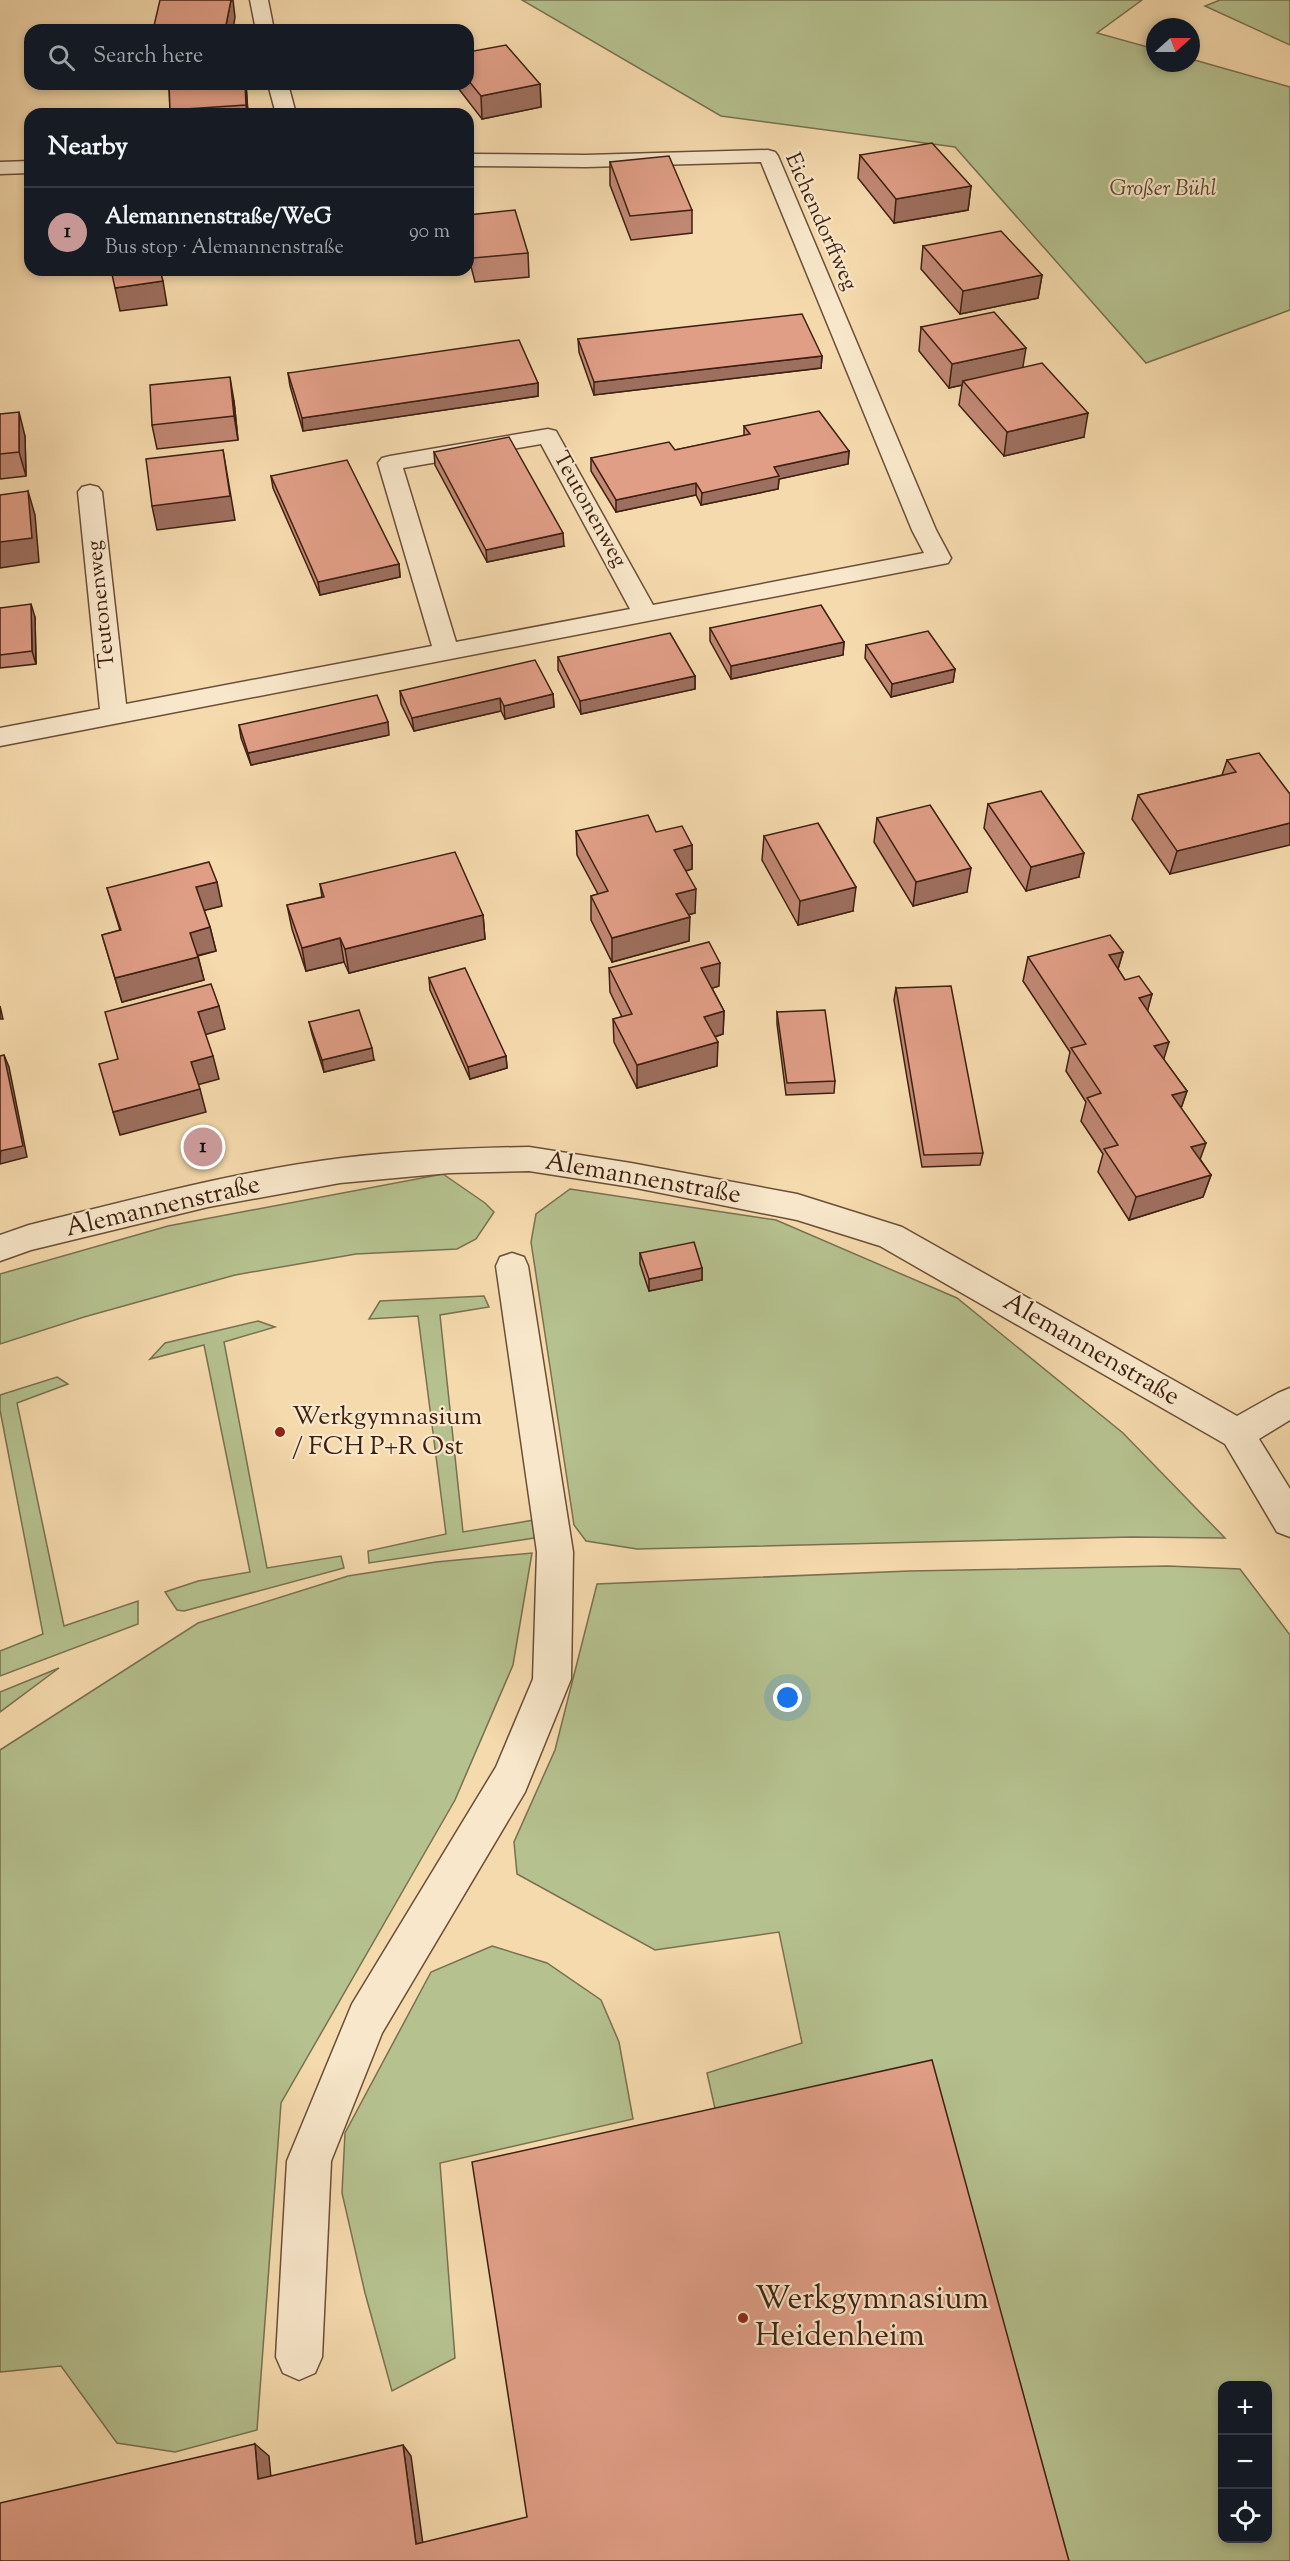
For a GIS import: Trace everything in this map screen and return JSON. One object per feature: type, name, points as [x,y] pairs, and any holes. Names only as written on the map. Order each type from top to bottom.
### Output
[{"type":"street","points":[[260,0],[264,24]]},
{"type":"street","points":[[280,90],[284,108]]},
{"type":"street","name":"Eichendorffweg","points":[[474,160],[586,161],[768,156],[924,530],[939,558],[645,614]]},
{"type":"street","points":[[0,168],[24,167]]},
{"type":"street","name":"Teutonenweg","points":[[447,652],[390,463],[548,436],[645,614]]},
{"type":"street","name":"Teutonenweg","points":[[90,492],[114,716]]},
{"type":"street","points":[[0,737],[645,614]]},
{"type":"street","name":"Alemannenstraße","points":[[0,1248],[29,1238],[208,1194],[340,1171],[440,1162],[529,1159],[620,1173],[797,1207],[891,1236],[1237,1434]]},
{"type":"street","points":[[300,2357],[309,2161],[367,2019],[511,1779],[552,1679],[555,1552],[512,1266]]},
{"type":"street","points":[[1290,1403],[1237,1434],[1290,1521]]},
{"type":"green space","name":"Großer Bühl","points":[[522,0],[1142,0],[1097,33],[1146,47],[1146,72],[1200,72],[1200,62],[1290,87],[1290,310],[1146,363],[955,147],[721,116]]},
{"type":"green space","points":[[1220,0],[1290,0],[1290,45],[1205,6]]},
{"type":"green space","points":[[443,1174],[485,1203],[494,1212],[476,1239],[457,1249],[356,1254],[235,1275],[84,1317],[0,1344],[0,1274],[168,1226]]},
{"type":"green space","points":[[570,1189],[776,1220],[957,1298],[1123,1433],[1225,1538],[1132,1537],[637,1549],[586,1541],[574,1525],[531,1242],[536,1214]]},
{"type":"green space","points":[[484,1296],[489,1307],[440,1315],[463,1532],[534,1520],[534,1538],[369,1563],[368,1551],[446,1534],[418,1316],[369,1319],[380,1301]]},
{"type":"green space","points":[[258,1321],[275,1327],[224,1342],[267,1568],[341,1556],[344,1568],[184,1611],[177,1610],[165,1592],[198,1581],[250,1572],[204,1345],[150,1359],[165,1343]]},
{"type":"green space","points":[[57,1377],[68,1384],[17,1403],[64,1626],[138,1601],[138,1624],[0,1676],[0,1651],[43,1634],[0,1410],[0,1395]]},
{"type":"green space","points":[[532,1553],[513,1665],[455,1800],[281,2103],[257,2430],[175,2452],[117,2443],[61,2366],[0,2372],[0,1750],[198,1623],[348,1576],[436,1562]]},
{"type":"green space","points":[[1168,1566],[1240,1569],[1290,1635],[1290,2561],[1068,2561],[716,2113],[707,2073],[802,2043],[779,1932],[655,1950],[517,1874],[514,1842],[555,1750],[597,1584],[909,1571]]},
{"type":"green space","points":[[59,1668],[0,1712],[0,1692]]},
{"type":"green space","points":[[492,1946],[547,1963],[601,2000],[619,2042],[633,2119],[440,2163],[455,2358],[392,2391],[365,2293],[342,2193],[345,2133],[431,1972]]},
{"type":"building","points":[[160,0],[231,0],[226,24],[154,24]]},
{"type":"building","points":[[506,45],[540,84],[481,96],[474,87],[474,51]]},
{"type":"building","points":[[169,90],[245,90],[246,105],[170,108]]},
{"type":"building","points":[[932,143],[971,186],[896,199],[860,155]]},
{"type":"building","points":[[669,156],[692,210],[630,216],[610,162]]},
{"type":"building","points":[[515,210],[528,253],[474,258],[474,214]]},
{"type":"building","points":[[1001,231],[1042,275],[963,291],[923,246]]},
{"type":"building","points":[[112,276],[162,276],[163,281],[115,288]]},
{"type":"building","points":[[994,312],[1026,348],[952,364],[921,327]]},
{"type":"building","points":[[802,314],[822,356],[594,382],[578,339]]},
{"type":"building","points":[[519,340],[538,383],[302,418],[288,373]]},
{"type":"building","points":[[1042,363],[1088,413],[1007,432],[963,381]]},
{"type":"building","points":[[230,377],[234,416],[152,425],[150,385]]},
{"type":"building","points":[[819,411],[849,451],[774,467],[779,476],[702,493],[696,483],[616,500],[591,458],[669,442],[675,450],[750,434],[744,426]]},
{"type":"building","points":[[19,412],[19,452],[0,454],[0,414]]},
{"type":"building","points":[[509,437],[563,533],[486,550],[434,452]]},
{"type":"building","points":[[223,450],[230,496],[152,506],[146,459]]},
{"type":"building","points":[[347,460],[399,564],[318,582],[271,476]]},
{"type":"building","points":[[28,491],[32,538],[0,542],[0,495]]},
{"type":"building","points":[[31,604],[32,651],[0,655],[0,608]]},
{"type":"building","points":[[821,605],[844,642],[731,666],[710,628]]},
{"type":"building","points":[[928,631],[955,669],[892,684],[866,645]]},
{"type":"building","points":[[670,633],[695,676],[580,701],[558,657]]},
{"type":"building","points":[[535,660],[553,694],[504,706],[500,698],[412,718],[400,691]]},
{"type":"building","points":[[377,695],[388,722],[248,753],[239,725]]},
{"type":"building","points":[[1259,753],[1290,794],[1290,823],[1177,851],[1138,795],[1236,772],[1227,760]]},
{"type":"building","points":[[1041,791],[1084,853],[1031,867],[988,804]]},
{"type":"building","points":[[930,805],[971,868],[916,882],[877,818]]},
{"type":"building","points":[[648,815],[656,832],[682,826],[692,845],[674,850],[696,889],[676,894],[690,917],[612,938],[591,896],[608,891],[576,831]]},
{"type":"building","points":[[818,823],[856,887],[800,901],[764,836]]},
{"type":"building","points":[[455,852],[483,915],[345,949],[340,938],[302,948],[287,905],[324,897],[320,884]]},
{"type":"building","points":[[209,862],[217,882],[196,887],[210,927],[190,933],[198,957],[115,978],[102,935],[121,930],[107,888]]},
{"type":"building","points":[[1110,935],[1123,952],[1109,955],[1125,980],[1139,976],[1152,994],[1139,998],[1169,1042],[1154,1046],[1187,1091],[1172,1095],[1206,1143],[1191,1147],[1211,1175],[1136,1197],[1104,1149],[1118,1145],[1087,1098],[1101,1093],[1071,1048],[1086,1044],[1028,957]]},
{"type":"building","points":[[709,942],[720,963],[701,968],[724,1011],[704,1017],[718,1042],[637,1065],[613,1019],[632,1014],[609,968]]},
{"type":"building","points":[[465,968],[506,1056],[468,1067],[429,978]]},
{"type":"building","points":[[211,984],[219,1006],[198,1012],[213,1056],[191,1062],[200,1089],[113,1112],[99,1064],[118,1059],[105,1012]]},
{"type":"building","points":[[951,986],[983,1153],[924,1155],[896,988]]},
{"type":"building","points":[[359,1010],[372,1048],[322,1060],[309,1022]]},
{"type":"building","points":[[825,1010],[835,1081],[787,1083],[777,1012]]},
{"type":"building","points":[[4,1055],[23,1146],[0,1151],[0,1056]]},
{"type":"building","points":[[694,1242],[702,1268],[649,1279],[640,1253]]},
{"type":"building","name":"Werkgymnasium Heidenheim","points":[[932,2060],[1069,2561],[0,2561],[0,2503],[255,2444],[258,2479],[403,2445],[416,2544],[527,2517],[472,2162]]},
{"type":"place","name":"Alemannenstraße/WeG","points":[[203,1147]]},
{"type":"place","name":"Werkgymnasium / FCH P+R Ost","points":[[280,1432]]},
{"type":"place","name":"Werkgymnasium Heidenheim","points":[[743,2318]]}]
